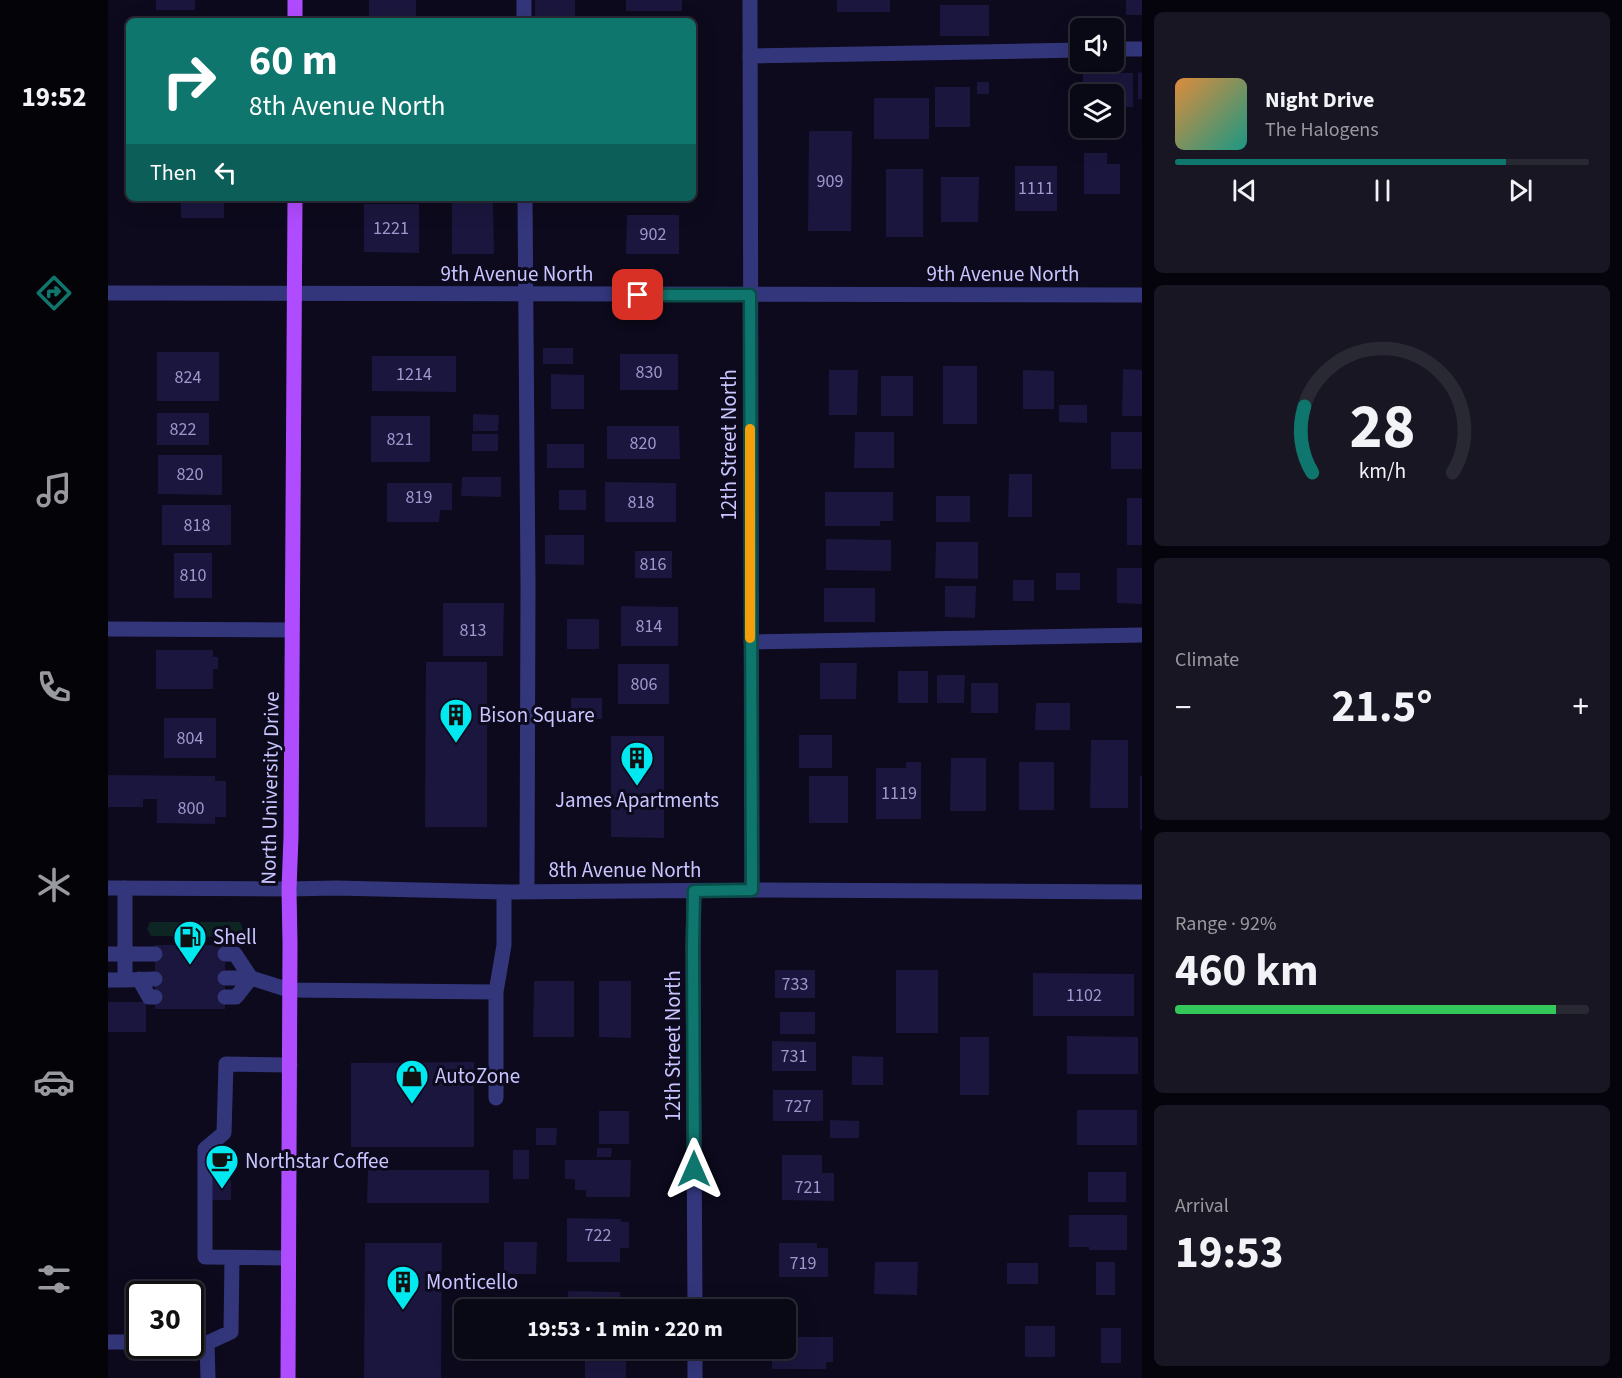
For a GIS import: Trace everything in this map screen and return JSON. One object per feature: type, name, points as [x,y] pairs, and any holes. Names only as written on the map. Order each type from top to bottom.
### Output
[{"type":"main road","points":[[295,0],[295,18]]},
{"type":"main road","name":"North University Drive","points":[[288,1378],[289,889],[295,201]]},
{"type":"street","points":[[524,0],[524,18]]},
{"type":"street","name":"12th Street North","points":[[750,0],[752,890]]},
{"type":"street","points":[[1124,49],[1142,49]]},
{"type":"street","points":[[750,56],[1070,50]]},
{"type":"street","points":[[525,201],[528,573],[527,891]]},
{"type":"street","name":"9th Avenue North","points":[[108,293],[1142,295]]},
{"type":"street","points":[[108,630],[292,630]]},
{"type":"street","points":[[750,642],[1142,635]]},
{"type":"street","name":"8th Avenue North","points":[[108,888],[504,892],[752,890],[1142,892]]},
{"type":"street","points":[[125,888],[124,954],[132,980],[149,997],[155,997]]},
{"type":"street","name":"12th Street North","points":[[694,891],[695,1299]]},
{"type":"street","points":[[496,1098],[496,992],[504,945],[504,892]]},
{"type":"street","points":[[108,954],[155,954]]},
{"type":"street","points":[[225,954],[234,954],[251,978]]},
{"type":"street","points":[[225,978],[251,978],[289,990],[496,992]]},
{"type":"street","points":[[225,997],[236,997],[251,978]]},
{"type":"street","points":[[108,980],[155,979]]},
{"type":"street","points":[[288,1258],[205,1257],[205,1149],[224,1133],[226,1064],[290,1065]]},
{"type":"street","points":[[204,1343],[231,1332],[232,1258]]},
{"type":"street","points":[[108,1342],[126,1342]]},
{"type":"street","points":[[207,1343],[208,1378]]},
{"type":"street","points":[[695,1359],[695,1378]]},
{"type":"green space","points":[[150,922],[240,922],[243,929],[242,937],[151,936],[147,929]]},
{"type":"building","points":[[156,0],[195,0],[195,10],[156,10]]},
{"type":"building","points":[[369,0],[416,0],[416,18],[369,18]]},
{"type":"building","points":[[535,0],[575,0],[575,18],[535,18]]},
{"type":"building","points":[[626,0],[682,0],[682,11],[626,11]]},
{"type":"building","points":[[837,0],[890,0],[890,12],[837,12]]},
{"type":"building","points":[[1126,0],[1142,0],[1142,15],[1126,15]]},
{"type":"building","points":[[940,5],[989,5],[989,36],[940,36]]},
{"type":"building","points":[[1138,72],[1142,73],[1142,99],[1138,99]]},
{"type":"building","points":[[1083,73],[1133,73],[1133,107],[1124,107],[1124,84],[1083,84]]},
{"type":"building","points":[[977,82],[989,82],[989,94],[977,94]]},
{"type":"building","points":[[935,87],[970,87],[970,127],[935,127]]},
{"type":"building","points":[[874,98],[929,98],[929,139],[874,139]]},
{"type":"building","points":[[809,131],[852,131],[851,231],[808,231]]},
{"type":"building","points":[[1084,153],[1107,153],[1107,164],[1120,164],[1120,194],[1084,194]]},
{"type":"building","points":[[1015,166],[1057,166],[1057,211],[1015,211]]},
{"type":"building","points":[[886,169],[923,169],[923,237],[886,237]]},
{"type":"building","points":[[941,177],[979,177],[978,222],[941,222]]},
{"type":"building","points":[[181,201],[224,201],[224,218],[181,218]]},
{"type":"building","points":[[452,203],[493,203],[494,254],[452,254]]},
{"type":"building","points":[[364,204],[419,204],[419,253],[364,252]]},
{"type":"building","points":[[627,215],[679,215],[679,254],[626,254]]},
{"type":"building","points":[[543,348],[573,348],[573,364],[543,364]]},
{"type":"building","points":[[157,352],[219,352],[219,401],[157,401]]},
{"type":"building","points":[[620,354],[678,354],[678,390],[620,390]]},
{"type":"building","points":[[372,356],[456,356],[456,392],[372,391]]},
{"type":"building","points":[[943,366],[977,366],[977,424],[943,424]]},
{"type":"building","points":[[1123,369],[1142,370],[1142,416],[1122,416]]},
{"type":"building","points":[[829,370],[858,370],[857,415],[829,415]]},
{"type":"building","points":[[1023,370],[1054,371],[1054,409],[1023,409]]},
{"type":"building","points":[[551,374],[584,375],[584,409],[551,409]]},
{"type":"building","points":[[881,376],[913,376],[913,416],[881,416]]},
{"type":"building","points":[[1059,405],[1087,405],[1087,423],[1059,422]]},
{"type":"building","points":[[157,413],[209,413],[209,445],[157,445]]},
{"type":"building","points":[[473,414],[499,415],[498,431],[473,431]]},
{"type":"building","points":[[371,416],[430,416],[430,462],[371,462]]},
{"type":"building","points":[[607,426],[679,426],[680,459],[607,459]]},
{"type":"building","points":[[855,432],[894,432],[894,468],[854,468]]},
{"type":"building","points":[[1111,432],[1142,432],[1142,469],[1111,469]]},
{"type":"building","points":[[472,434],[498,434],[498,451],[472,451]]},
{"type":"building","points":[[547,444],[584,444],[584,468],[547,468]]},
{"type":"building","points":[[158,455],[222,455],[222,495],[158,494]]},
{"type":"building","points":[[1009,474],[1032,474],[1032,517],[1008,517]]},
{"type":"building","points":[[462,477],[501,477],[501,497],[461,496]]},
{"type":"building","points":[[605,482],[676,483],[676,522],[605,522]]},
{"type":"building","points":[[387,483],[452,483],[452,510],[440,510],[439,522],[387,522]]},
{"type":"building","points":[[559,490],[586,490],[586,510],[559,510]]},
{"type":"building","points":[[825,492],[893,492],[893,521],[880,521],[880,526],[825,526]]},
{"type":"building","points":[[936,496],[970,496],[970,522],[936,522]]},
{"type":"building","points":[[1127,498],[1142,498],[1142,545],[1127,545]]},
{"type":"building","points":[[162,505],[231,505],[231,545],[162,545]]},
{"type":"building","points":[[545,535],[584,535],[584,565],[545,564]]},
{"type":"building","points":[[826,539],[891,540],[891,571],[826,570]]},
{"type":"building","points":[[936,542],[978,542],[978,579],[935,578]]},
{"type":"building","points":[[635,551],[672,551],[672,578],[635,578]]},
{"type":"building","points":[[174,553],[212,553],[212,598],[174,598]]},
{"type":"building","points":[[1117,568],[1142,568],[1142,604],[1117,603]]},
{"type":"building","points":[[1056,573],[1080,573],[1080,590],[1056,590]]},
{"type":"building","points":[[1013,580],[1034,580],[1034,601],[1013,601]]},
{"type":"building","points":[[945,586],[976,586],[975,618],[945,617]]},
{"type":"building","points":[[824,588],[875,588],[875,622],[824,622]]},
{"type":"building","points":[[443,603],[504,603],[503,656],[443,656]]},
{"type":"building","points":[[621,606],[678,607],[678,646],[621,646]]},
{"type":"building","points":[[567,619],[599,619],[599,649],[567,649]]},
{"type":"building","points":[[156,650],[213,650],[213,657],[218,657],[218,669],[213,669],[213,689],[156,689]]},
{"type":"building","name":"Bison Square","points":[[426,662],[487,662],[487,827],[425,827]]},
{"type":"building","points":[[820,663],[857,663],[856,699],[820,699]]},
{"type":"building","points":[[618,664],[669,664],[669,704],[618,704]]},
{"type":"building","points":[[898,671],[928,671],[928,703],[898,703]]},
{"type":"building","points":[[937,675],[965,675],[964,703],[937,703]]},
{"type":"building","points":[[971,683],[998,683],[998,713],[971,713]]},
{"type":"building","points":[[571,698],[602,698],[602,719],[571,719]]},
{"type":"building","points":[[1036,703],[1070,703],[1070,730],[1035,730]]},
{"type":"building","points":[[164,718],[216,718],[216,758],[164,758]]},
{"type":"building","points":[[799,735],[832,735],[832,768],[799,768]]},
{"type":"building","name":"James Apartments","points":[[611,736],[664,736],[664,838],[611,837]]},
{"type":"building","points":[[1091,740],[1128,740],[1128,808],[1090,808]]},
{"type":"building","points":[[951,758],[986,758],[986,811],[950,811]]},
{"type":"building","points":[[906,762],[921,762],[921,819],[876,819],[876,768],[906,768]]},
{"type":"building","points":[[1019,762],[1054,762],[1054,810],[1019,810]]},
{"type":"building","points":[[108,775],[215,776],[215,781],[226,781],[226,817],[215,817],[215,824],[157,823],[157,799],[143,799],[143,807],[108,807]]},
{"type":"building","points":[[809,776],[848,776],[848,823],[809,823]]},
{"type":"building","points":[[1140,776],[1142,776],[1142,830],[1140,830]]},
{"type":"building","name":"Shell","points":[[155,945],[225,945],[225,1009],[155,1009]]},
{"type":"building","points":[[775,970],[815,970],[815,998],[775,998]]},
{"type":"building","points":[[896,970],[938,970],[938,1033],[896,1033]]},
{"type":"building","points":[[1033,973],[1134,974],[1134,1016],[1033,1016]]},
{"type":"building","points":[[534,981],[574,981],[574,1037],[533,1037]]},
{"type":"building","points":[[599,981],[631,981],[631,1038],[599,1037]]},
{"type":"building","points":[[108,1002],[146,1002],[146,1032],[108,1032]]},
{"type":"building","points":[[780,1012],[815,1012],[815,1034],[780,1034]]},
{"type":"building","points":[[1067,1036],[1138,1037],[1138,1074],[1067,1074]]},
{"type":"building","points":[[960,1037],[989,1037],[989,1095],[960,1095]]},
{"type":"building","points":[[772,1041],[816,1042],[816,1071],[772,1071]]},
{"type":"building","points":[[852,1056],[883,1057],[883,1085],[852,1085]]},
{"type":"building","name":"AutoZone","points":[[474,1062],[474,1147],[351,1147],[351,1063]]},
{"type":"building","points":[[773,1090],[823,1090],[823,1121],[773,1121]]},
{"type":"building","points":[[1077,1110],[1137,1110],[1137,1145],[1077,1145]]},
{"type":"building","points":[[599,1111],[629,1111],[629,1144],[599,1144]]},
{"type":"building","points":[[830,1120],[859,1121],[859,1138],[830,1138]]},
{"type":"building","points":[[536,1128],[557,1128],[556,1145],[536,1145]]},
{"type":"building","points":[[597,1148],[612,1148],[611,1157],[597,1157]]},
{"type":"building","points":[[513,1150],[529,1150],[529,1179],[513,1179]]},
{"type":"building","points":[[782,1155],[822,1155],[822,1173],[834,1173],[834,1201],[782,1200]]},
{"type":"building","points":[[565,1160],[631,1160],[630,1197],[586,1197],[586,1190],[575,1190],[575,1179],[565,1179]]},
{"type":"building","points":[[368,1170],[489,1170],[489,1203],[367,1203]]},
{"type":"building","points":[[1088,1172],[1126,1172],[1126,1202],[1088,1202]]},
{"type":"building","name":"Northstar Coffee","points":[[212,1180],[231,1180],[231,1200],[212,1200]]},
{"type":"building","points":[[1069,1215],[1127,1215],[1127,1250],[1089,1250],[1089,1247],[1069,1247]]},
{"type":"building","points":[[567,1218],[621,1219],[621,1222],[629,1222],[629,1248],[620,1248],[620,1262],[567,1262]]},
{"type":"building","points":[[504,1242],[537,1242],[536,1274],[504,1274]]},
{"type":"building","name":"Monticello","points":[[365,1243],[442,1243],[441,1378],[364,1378]]},
{"type":"building","points":[[779,1243],[817,1243],[817,1248],[828,1248],[828,1277],[779,1277]]},
{"type":"building","points":[[875,1262],[918,1262],[917,1295],[874,1294]]},
{"type":"building","points":[[1096,1262],[1115,1262],[1115,1295],[1096,1295]]},
{"type":"building","points":[[1007,1263],[1038,1263],[1038,1284],[1007,1284]]},
{"type":"building","points":[[568,1291],[620,1292],[620,1299],[568,1299]]},
{"type":"building","points":[[1025,1326],[1055,1326],[1055,1357],[1025,1357]]},
{"type":"building","points":[[1101,1328],[1121,1328],[1121,1363],[1101,1363]]},
{"type":"building","points":[[796,1337],[833,1337],[833,1362],[826,1362],[826,1369],[772,1369],[772,1359],[796,1359]]},
{"type":"building","points":[[585,1359],[626,1359],[626,1378],[585,1378]]},
{"type":"slow traffic","points":[[750,429],[750,638]]},
{"type":"place","name":"Bison Square","points":[[456,744]]},
{"type":"place","name":"James Apartments","points":[[637,787]]},
{"type":"place","name":"Shell","points":[[190,966]]},
{"type":"place","name":"AutoZone","points":[[412,1105]]},
{"type":"place","name":"Northstar Coffee","points":[[222,1190]]},
{"type":"place","name":"Monticello","points":[[403,1311]]},
{"type":"route","points":[[638,295],[750,295],[752,890],[694,891],[694,1169]]}]
